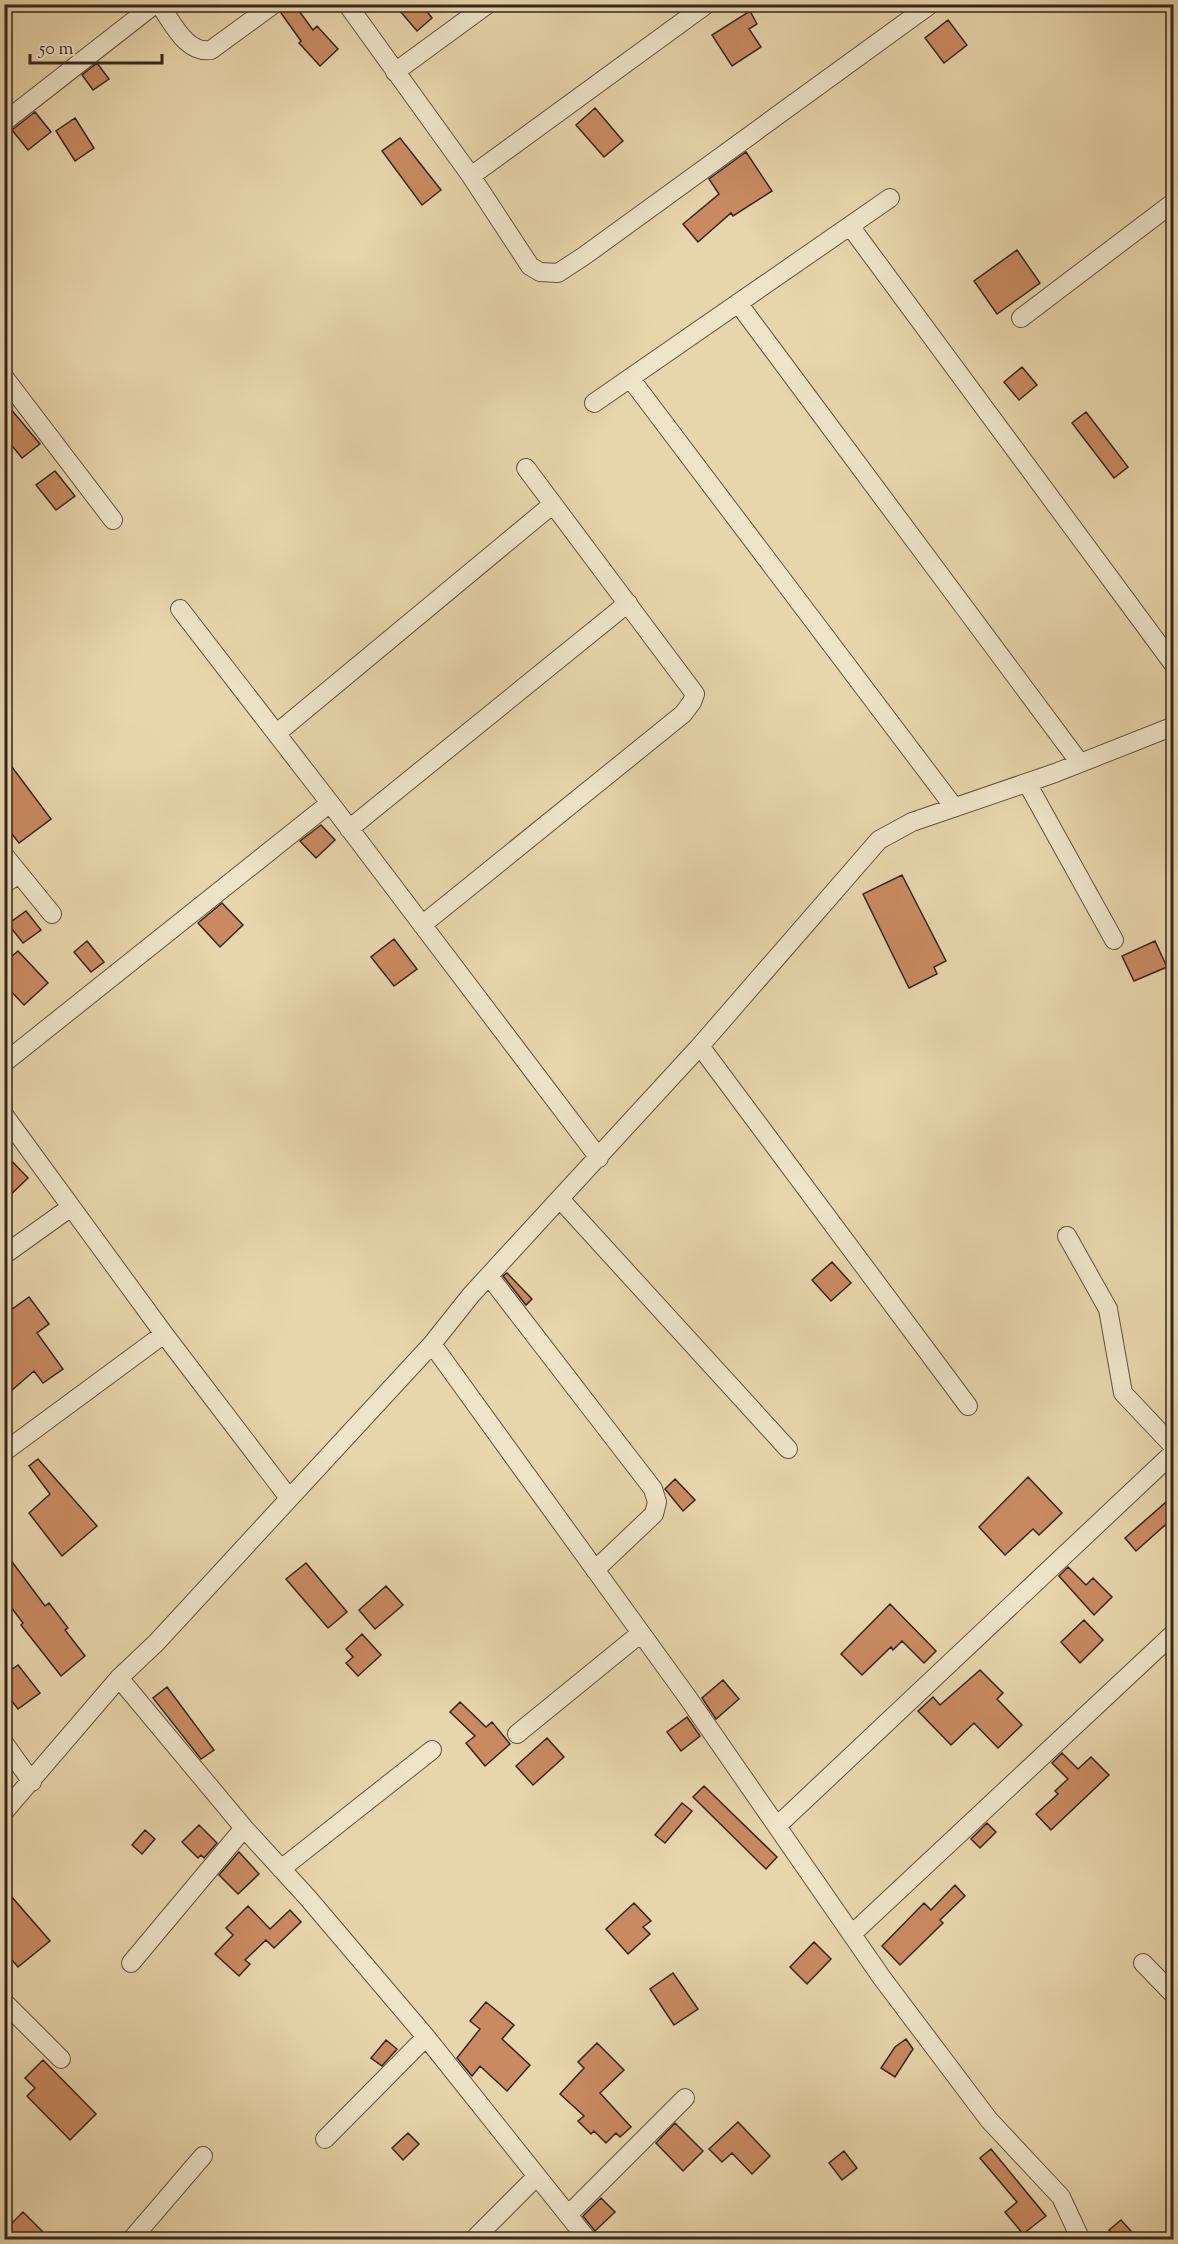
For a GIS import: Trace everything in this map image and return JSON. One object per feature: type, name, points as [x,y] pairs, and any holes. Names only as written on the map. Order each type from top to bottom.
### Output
[{"type":"street","points":[[4,122],[155,4]]},
{"type":"street","points":[[159,4],[191,47],[200,52],[211,50],[274,4]]},
{"type":"street","points":[[347,4],[471,176],[530,266],[540,272],[558,273],[931,4]]},
{"type":"street","points":[[395,72],[489,4]]},
{"type":"street","points":[[471,176],[707,4]]},
{"type":"street","points":[[594,403],[890,198]]},
{"type":"street","points":[[1021,318],[1173,202]]},
{"type":"street","points":[[850,226],[1173,665]]},
{"type":"street","points":[[738,303],[1080,763]]},
{"type":"street","points":[[4,377],[113,520]]},
{"type":"street","points":[[630,378],[954,807]]},
{"type":"street","points":[[422,925],[683,714],[695,694],[526,468]]},
{"type":"street","points":[[277,733],[553,504]]},
{"type":"street","points":[[350,829],[628,603]]},
{"type":"street","points":[[180,609],[277,733],[599,1158]]},
{"type":"street","points":[[4,1812],[32,1782],[118,1678],[156,1643],[432,1344],[489,1276],[700,1046],[879,840],[912,822],[1027,783],[1173,726]]},
{"type":"street","points":[[1027,783],[1114,940]]},
{"type":"street","points":[[4,1063],[330,803]]},
{"type":"street","points":[[4,855],[12,879],[51,914]]},
{"type":"street","points":[[700,1046],[968,1406]]},
{"type":"street","points":[[4,1115],[164,1334],[289,1498]]},
{"type":"street","points":[[560,1199],[788,1449]]},
{"type":"street","points":[[4,1255],[71,1207]]},
{"type":"street","points":[[1066,1236],[1107,1309],[1124,1393],[1173,1447]]},
{"type":"street","points":[[489,1276],[653,1489],[657,1502],[654,1514],[595,1570]]},
{"type":"street","points":[[4,1452],[164,1334]]},
{"type":"street","points":[[432,1344],[641,1633],[852,1934],[989,2120],[1061,2198],[1081,2240]]},
{"type":"street","points":[[777,1826],[1173,1452]]},
{"type":"street","points":[[517,1734],[641,1633]]},
{"type":"street","points":[[852,1934],[1173,1634]]},
{"type":"street","points":[[118,1678],[244,1828],[426,2037],[588,2240]]},
{"type":"street","points":[[4,1743],[32,1782]]},
{"type":"street","points":[[281,1869],[432,1750]]},
{"type":"street","points":[[131,1962],[244,1828]]},
{"type":"street","points":[[1143,1963],[1173,1995]]},
{"type":"street","points":[[4,2002],[61,2059]]},
{"type":"street","points":[[325,2139],[426,2037]]},
{"type":"street","points":[[568,2215],[685,2098]]},
{"type":"street","points":[[131,2240],[203,2156]]},
{"type":"street","points":[[473,2240],[537,2176]]},
{"type":"building","points":[[288,4],[294,4],[313,30],[317,26],[338,49],[320,66],[299,43],[301,41],[281,13]]},
{"type":"building","points":[[394,4],[421,4],[432,18],[417,31]]},
{"type":"building","points":[[750,11],[757,24],[749,29],[761,47],[732,66],[712,35]]},
{"type":"building","points":[[948,20],[967,45],[944,63],[925,38]]},
{"type":"building","points":[[97,63],[109,79],[93,90],[82,75]]},
{"type":"building","points":[[595,108],[623,141],[604,157],[576,125]]},
{"type":"building","points":[[35,112],[51,132],[28,150],[12,130]]},
{"type":"building","points":[[75,118],[94,148],[75,161],[56,131]]},
{"type":"building","points":[[400,138],[441,190],[422,205],[382,151]]},
{"type":"building","points":[[746,152],[772,191],[733,216],[731,213],[698,242],[683,224],[719,194],[709,179]]},
{"type":"building","points":[[1017,250],[1040,283],[997,314],[974,281]]},
{"type":"building","points":[[1022,367],[1037,385],[1019,400],[1004,382]]},
{"type":"building","points":[[4,401],[40,444],[22,458],[4,436]]},
{"type":"building","points":[[1086,412],[1128,467],[1114,478],[1072,423]]},
{"type":"building","points":[[55,471],[75,496],[56,510],[36,485]]},
{"type":"building","points":[[12,767],[51,819],[19,843],[4,824],[4,773]]},
{"type":"building","points":[[321,825],[335,840],[316,858],[300,841]]},
{"type":"building","points":[[902,875],[946,961],[934,967],[937,974],[909,988],[863,894]]},
{"type":"building","points":[[222,903],[243,925],[220,947],[198,923]]},
{"type":"building","points":[[26,911],[41,930],[23,943],[8,924]]},
{"type":"building","points":[[394,939],[417,969],[394,986],[371,957]]},
{"type":"building","points":[[87,941],[104,962],[91,972],[74,952]]},
{"type":"building","points":[[1155,941],[1167,967],[1134,981],[1122,956]]},
{"type":"building","points":[[18,951],[48,983],[24,1005],[4,984],[4,963]]},
{"type":"building","points":[[4,1153],[28,1178],[4,1201]]},
{"type":"building","points":[[832,1262],[851,1283],[831,1301],[812,1280]]},
{"type":"building","points":[[507,1273],[532,1299],[526,1305],[503,1276]]},
{"type":"building","points":[[29,1297],[49,1324],[37,1333],[63,1369],[43,1383],[34,1371],[4,1397],[4,1315]]},
{"type":"building","points":[[38,1459],[97,1526],[62,1556],[29,1513],[50,1494],[29,1466]]},
{"type":"building","points":[[1028,1477],[1062,1513],[1039,1535],[1033,1529],[1005,1555],[979,1527]]},
{"type":"building","points":[[675,1479],[695,1500],[683,1511],[665,1489]]},
{"type":"building","points":[[1173,1496],[1173,1518],[1136,1551],[1125,1538]]},
{"type":"building","points":[[4,1551],[45,1606],[49,1603],[68,1628],[65,1630],[85,1656],[61,1676],[21,1625],[23,1623],[4,1598]]},
{"type":"building","points":[[306,1563],[347,1612],[328,1628],[286,1579]]},
{"type":"building","points":[[1068,1567],[1086,1585],[1093,1578],[1112,1597],[1094,1615],[1059,1576]]},
{"type":"building","points":[[386,1586],[403,1605],[375,1629],[359,1610]]},
{"type":"building","points":[[890,1604],[936,1651],[924,1663],[902,1641],[893,1650],[891,1647],[862,1675],[841,1654]]},
{"type":"building","points":[[1084,1620],[1103,1640],[1080,1663],[1061,1642]]},
{"type":"building","points":[[362,1634],[381,1655],[358,1676],[346,1663],[353,1657],[346,1649]]},
{"type":"building","points":[[18,1665],[40,1693],[18,1709],[4,1691],[4,1675]]},
{"type":"building","points":[[980,1670],[1003,1693],[997,1699],[1022,1725],[998,1748],[974,1723],[951,1745],[918,1711],[933,1697],[940,1705]]},
{"type":"building","points":[[723,1680],[739,1699],[716,1719],[702,1698]]},
{"type":"building","points":[[167,1687],[214,1750],[201,1759],[153,1698]]},
{"type":"building","points":[[460,1702],[486,1727],[492,1722],[510,1744],[485,1766],[466,1743],[475,1736],[450,1712]]},
{"type":"building","points":[[687,1717],[700,1736],[681,1751],[667,1732]]},
{"type":"building","points":[[547,1738],[564,1757],[533,1785],[516,1766]]},
{"type":"building","points":[[1062,1753],[1078,1769],[1091,1757],[1109,1775],[1051,1830],[1036,1814],[1058,1794],[1055,1791],[1068,1779],[1052,1763]]},
{"type":"building","points":[[704,1786],[777,1857],[766,1869],[693,1797]]},
{"type":"building","points":[[682,1803],[692,1811],[665,1843],[655,1835]]},
{"type":"building","points":[[987,1823],[996,1832],[980,1848],[971,1839]]},
{"type":"building","points":[[199,1825],[217,1843],[204,1858],[201,1855],[198,1858],[182,1842]]},
{"type":"building","points":[[145,1830],[155,1839],[142,1854],[132,1845]]},
{"type":"building","points":[[239,1852],[259,1874],[238,1894],[219,1875]]},
{"type":"building","points":[[955,1885],[965,1896],[940,1920],[943,1923],[900,1965],[882,1946],[924,1903],[931,1910]]},
{"type":"building","points":[[4,1888],[50,1941],[18,1967],[4,1951]]},
{"type":"building","points":[[634,1903],[651,1921],[643,1927],[650,1934],[628,1954],[606,1929]]},
{"type":"building","points":[[248,1906],[270,1929],[290,1910],[301,1922],[274,1948],[266,1940],[245,1960],[250,1964],[239,1976],[215,1954],[233,1935],[226,1928]]},
{"type":"building","points":[[814,1942],[831,1959],[807,1984],[790,1967]]},
{"type":"building","points":[[673,1973],[698,2009],[674,2025],[650,1989]]},
{"type":"building","points":[[486,2002],[514,2025],[502,2039],[530,2065],[507,2091],[480,2066],[472,2076],[457,2058],[480,2029],[470,2021]]},
{"type":"building","points":[[906,2039],[913,2049],[895,2077],[881,2068],[895,2047]]},
{"type":"building","points":[[386,2040],[397,2049],[382,2066],[371,2058]]},
{"type":"building","points":[[597,2043],[624,2070],[600,2093],[631,2127],[620,2137],[616,2133],[606,2143],[594,2131],[591,2134],[578,2121],[584,2116],[560,2094],[584,2068],[578,2062]]},
{"type":"building","points":[[43,2060],[96,2114],[70,2140],[27,2096],[35,2088],[25,2078]]},
{"type":"building","points":[[738,2122],[770,2156],[752,2174],[732,2153],[722,2162],[709,2149]]},
{"type":"building","points":[[675,2123],[703,2151],[683,2171],[656,2143]]},
{"type":"building","points":[[408,2133],[419,2144],[403,2160],[392,2148]]},
{"type":"building","points":[[991,2149],[1046,2216],[1023,2234],[1005,2212],[1017,2202],[980,2158]]},
{"type":"building","points":[[844,2151],[857,2168],[842,2180],[829,2163]]},
{"type":"building","points":[[601,2198],[615,2212],[595,2231],[583,2216]]},
{"type":"building","points":[[23,2212],[51,2240],[4,2240],[4,2231]]},
{"type":"building","points":[[1121,2220],[1139,2240],[1118,2240],[1109,2230]]}]
